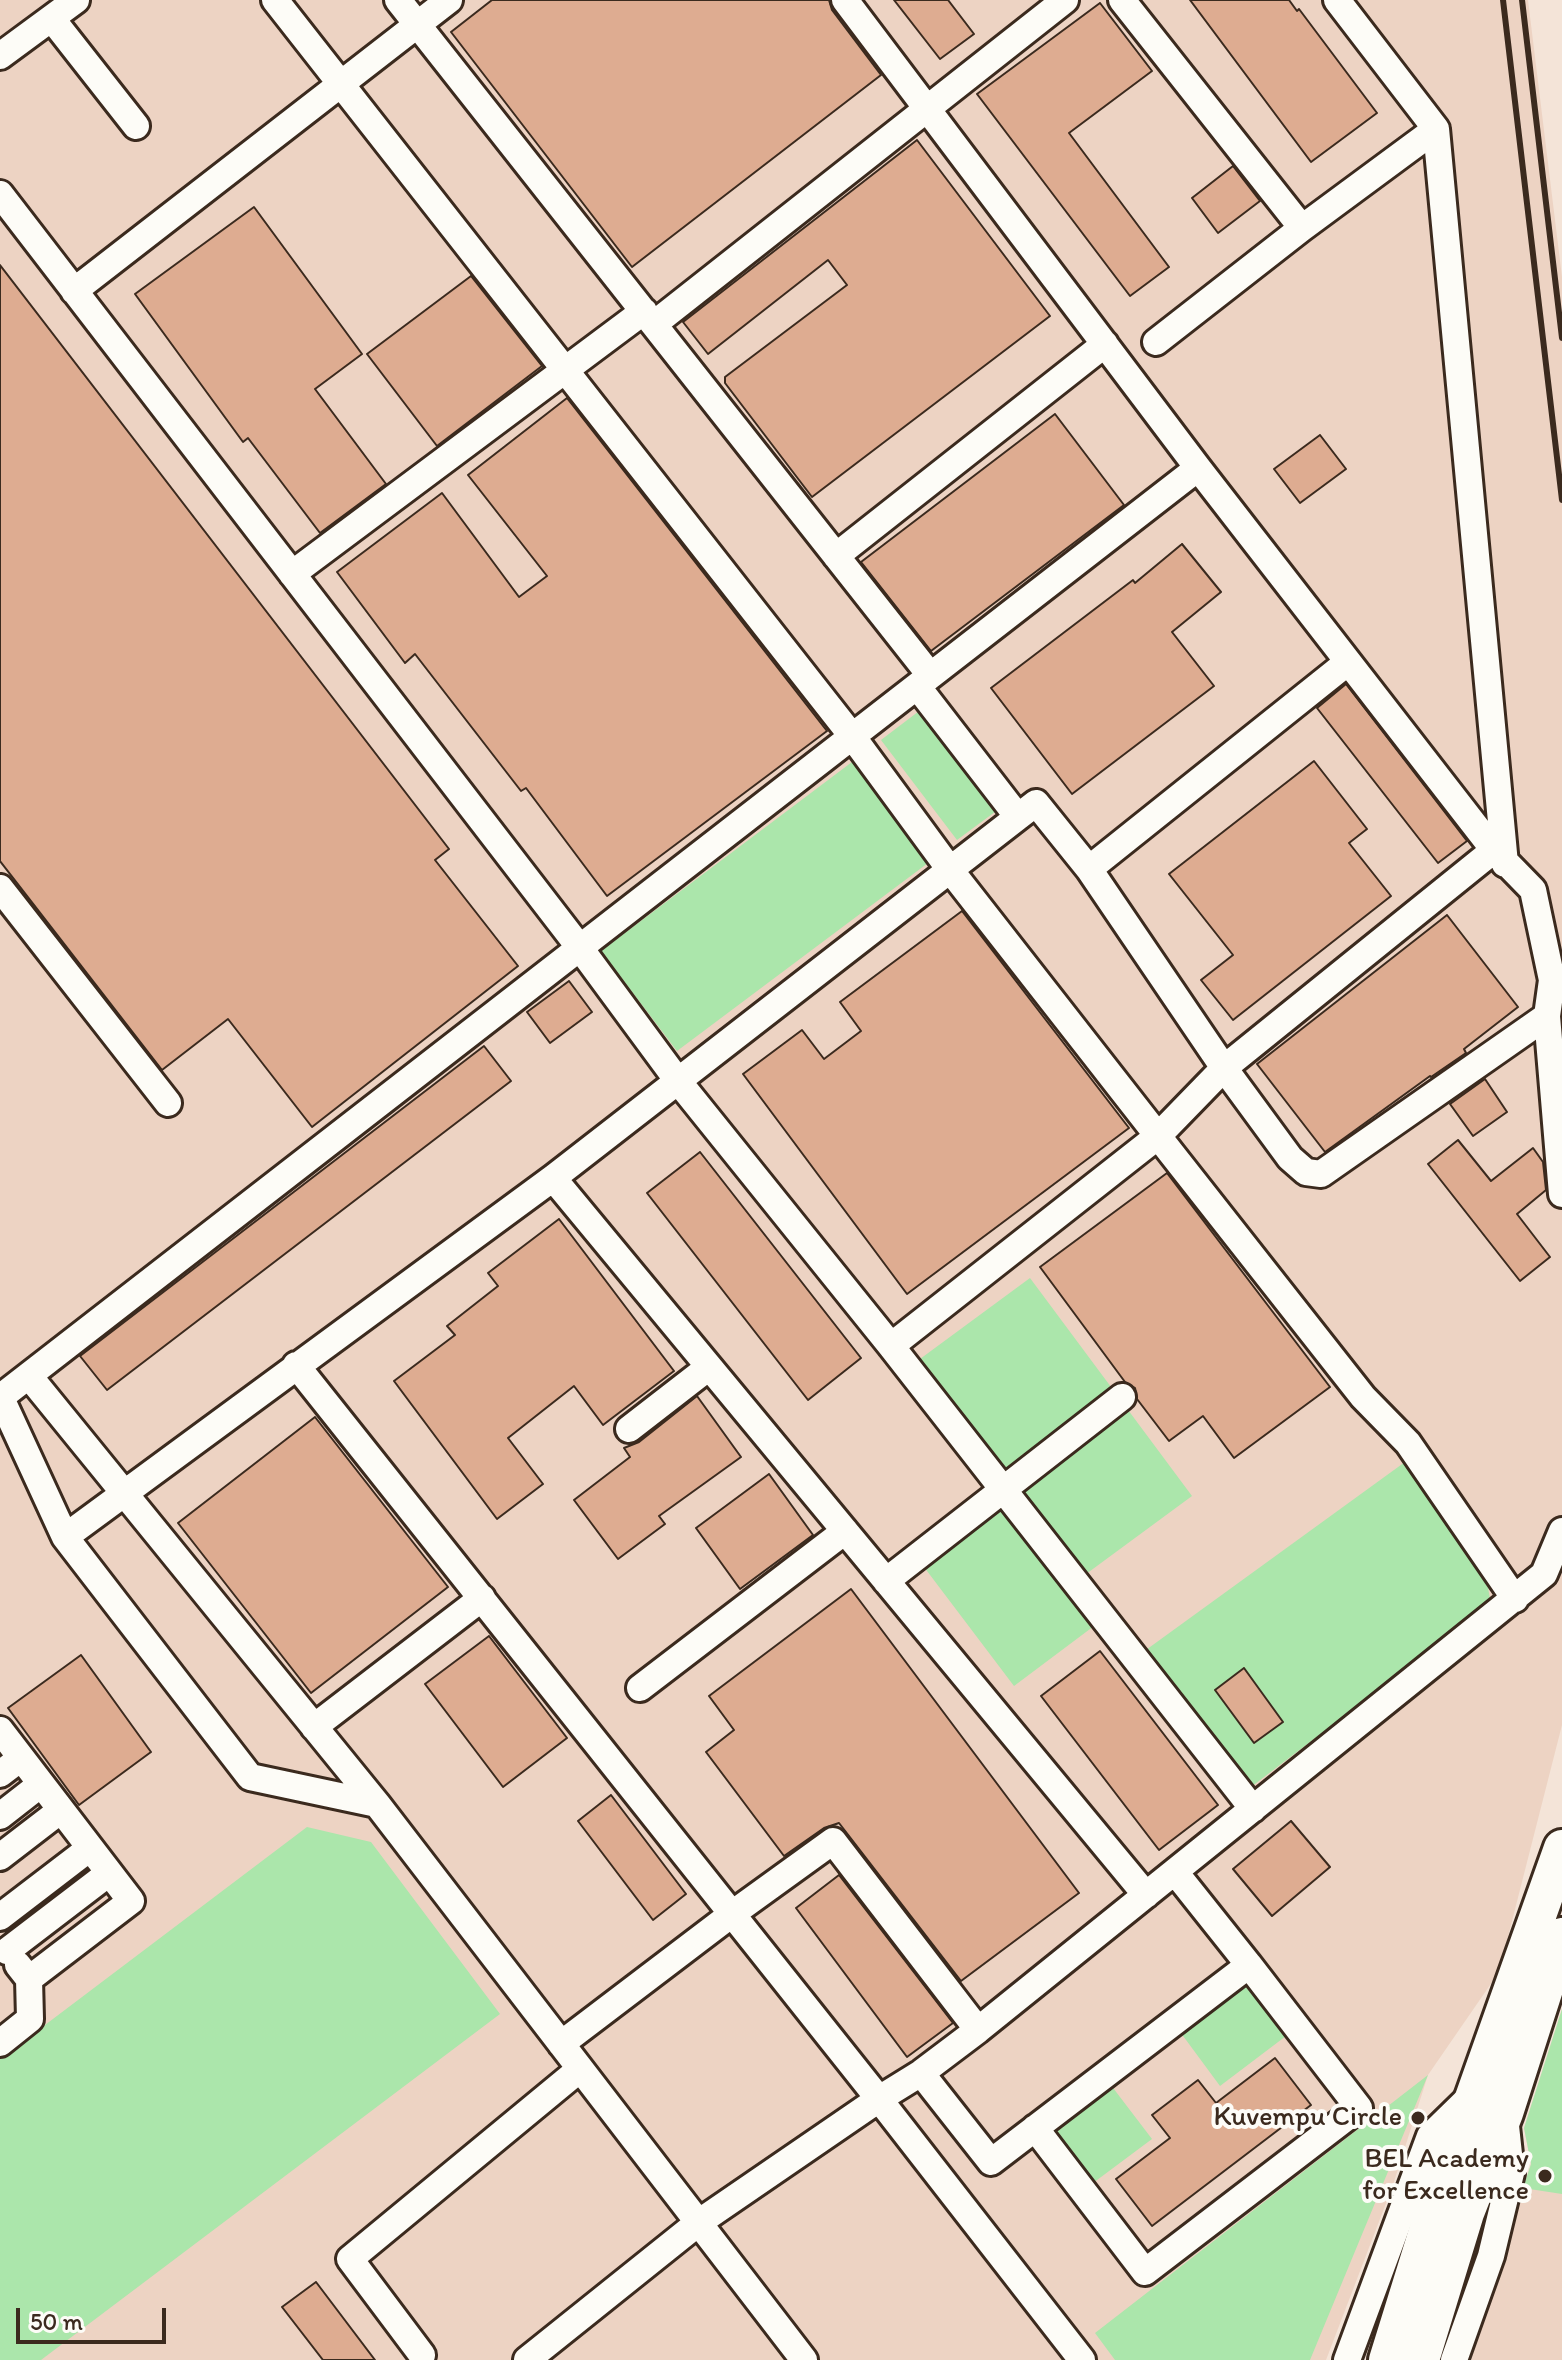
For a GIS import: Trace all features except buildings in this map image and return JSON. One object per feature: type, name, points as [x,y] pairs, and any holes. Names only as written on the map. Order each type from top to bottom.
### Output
[{"type":"highway","points":[[1387,2360],[1437,2199],[1562,1848]]},
{"type":"highway","points":[[1421,2360],[1466,2213],[1505,2113],[1562,1936]]},
{"type":"street","points":[[0,56],[76,0]]},
{"type":"street","points":[[275,0],[852,736],[951,871],[1158,1136],[1363,1397],[1408,1443],[1515,1599]]},
{"type":"street","points":[[398,0],[836,556],[1018,817]]},
{"type":"street","points":[[74,291],[449,0]]},
{"type":"street","points":[[845,0],[1198,468],[1500,857],[1533,890],[1552,980],[1547,1016],[1562,1194]]},
{"type":"street","points":[[292,574],[566,371],[649,318],[927,109],[1065,0]]},
{"type":"street","points":[[1122,0],[1302,228]]},
{"type":"street","points":[[1337,0],[1436,129],[1500,857]]},
{"type":"street","points":[[52,19],[136,126]]},
{"type":"street","points":[[1156,342],[1436,129]]},
{"type":"street","points":[[0,194],[580,948],[678,1081],[891,1346],[1253,1809]]},
{"type":"street","points":[[836,556],[1105,344]]},
{"type":"street","points":[[377,1804],[250,1777],[65,1537],[1,1396],[1198,468]]},
{"type":"street","points":[[1089,869],[1348,662]]},
{"type":"street","points":[[65,1537],[553,1178],[1036,803],[1089,869],[1224,1068],[1290,1158],[1306,1172],[1321,1174],[1547,1016]]},
{"type":"street","points":[[891,1346],[1158,1136],[1224,1068],[1500,857]]},
{"type":"street","points":[[0,888],[168,1103]]},
{"type":"street","points":[[553,1178],[1146,1895]]},
{"type":"street","points":[[296,1365],[879,2099],[1082,2360]]},
{"type":"street","points":[[629,1429],[709,1367]]},
{"type":"street","points":[[29,1376],[377,1804],[804,2360]]},
{"type":"street","points":[[886,1581],[1122,1397]]},
{"type":"street","points":[[640,1688],[845,1531]]},
{"type":"street","points":[[527,2360],[698,2223],[921,2073],[978,2030],[1515,1599],[1544,1574],[1562,1531]]},
{"type":"street","points":[[314,1727],[482,1598]]},
{"type":"street","points":[[0,1731],[131,1901],[29,1979]]},
{"type":"street","points":[[0,1774],[21,1758]]},
{"type":"street","points":[[0,1816],[41,1784]]},
{"type":"street","points":[[0,1857],[61,1810]]},
{"type":"street","points":[[561,2044],[833,1841],[978,2030]]},
{"type":"street","points":[[0,1917],[90,1848]]},
{"type":"street","points":[[1035,2128],[1145,2272],[1359,2108],[1175,1872]]},
{"type":"street","points":[[0,2043],[30,2019],[29,1979],[4,1946],[109,1873]]},
{"type":"street","points":[[921,2073],[991,2162],[1249,1965]]},
{"type":"street","points":[[422,2355],[350,2259],[580,2069]]},
{"type":"street","points":[[1347,2360],[1430,2136],[1478,2090]]},
{"type":"street","points":[[1454,2360],[1491,2256],[1511,2173],[1505,2113]]},
{"type":"shaded area","points":[[0,0],[1528,0],[1562,277],[1562,1725],[1499,1972],[1428,2075],[1393,2185],[1326,2360],[0,2360]]},
{"type":"shaded area","name":"BEL Academy for Excellence","points":[[1562,2009],[1562,2360],[1469,2360],[1531,2164],[1524,2128]]},
{"type":"green space","points":[[927,705],[1003,806],[957,840],[881,740]]},
{"type":"green space","points":[[856,759],[932,860],[677,1051],[601,951]]},
{"type":"green space","points":[[1030,1278],[1192,1496],[1082,1577],[920,1359]]},
{"type":"green space","points":[[1405,1462],[1485,1572],[1491,1604],[1251,1787],[1139,1655]]},
{"type":"green space","points":[[1004,1506],[1094,1626],[1014,1686],[924,1567]]},
{"type":"green space","points":[[307,1827],[371,1842],[500,2014],[41,2360],[0,2360],[0,2059]]},
{"type":"green space","points":[[1240,1976],[1286,2036],[1220,2086],[1175,2025]]},
{"type":"green space","points":[[1562,2009],[1562,2194],[1523,2188],[1531,2164],[1524,2128]]},
{"type":"green space","points":[[1428,2075],[1310,2360],[1115,2360],[1095,2333]]},
{"type":"green space","points":[[1107,2080],[1152,2139],[1093,2183],[1048,2125]]},
{"type":"railway","points":[[1503,0],[1562,500]]},
{"type":"railway","points":[[1522,0],[1562,338]]},
{"type":"place","name":"Kuvempu Circle","points":[[1418,2118]]},
{"type":"place","name":"BEL Academy for Excellence","points":[[1545,2176]]}]
